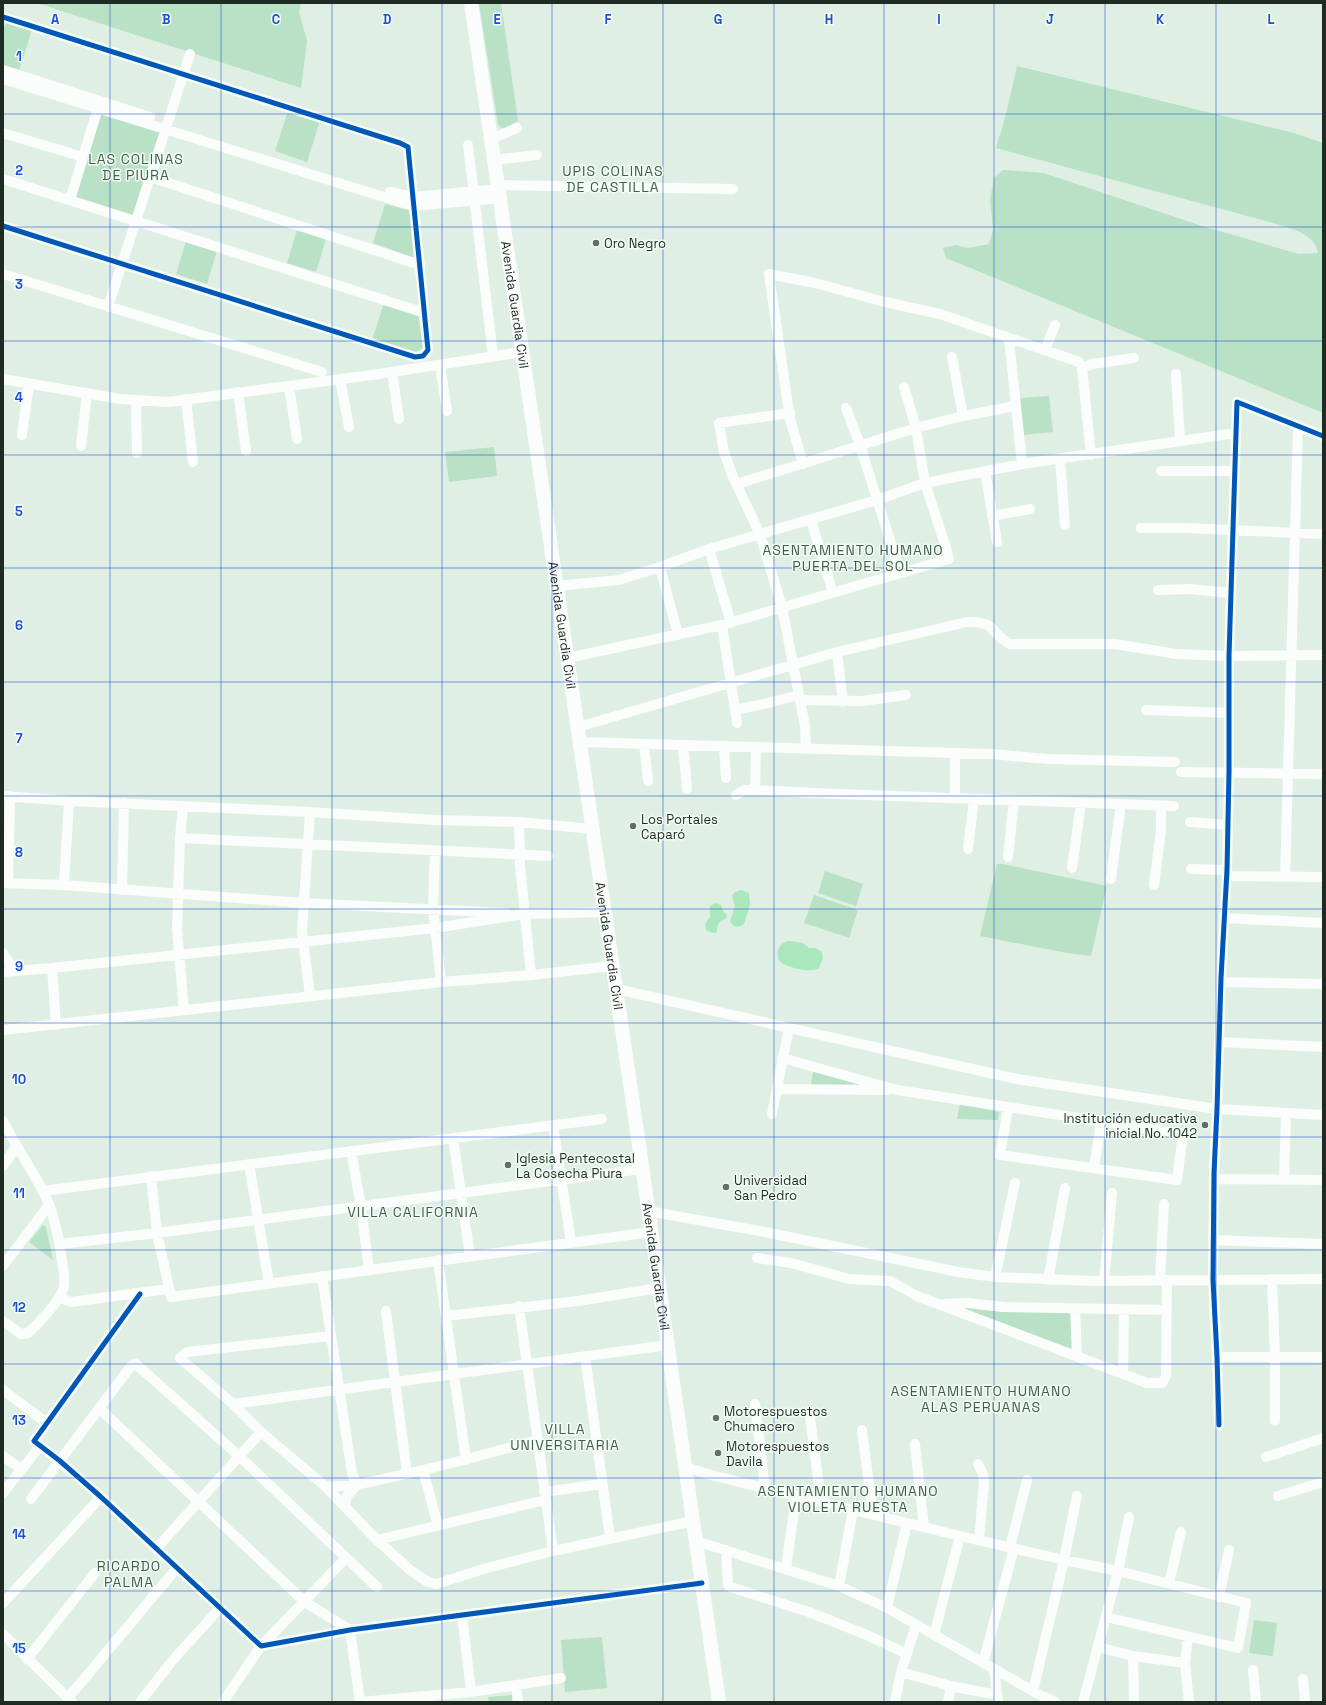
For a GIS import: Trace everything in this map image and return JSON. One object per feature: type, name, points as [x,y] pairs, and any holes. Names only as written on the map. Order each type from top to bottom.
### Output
[{"type":"highway","name":"Avenida Guardia Civil","points":[[471,3],[613,966],[719,1702]]},
{"type":"street","points":[[3,17],[183,73],[405,145],[409,149],[413,202],[429,348],[423,356],[415,357],[3,226]]},
{"type":"street","points":[[108,307],[190,54]]},
{"type":"street","points":[[3,70],[167,125],[394,194],[413,202],[474,196],[499,190],[733,189]]},
{"type":"street","points":[[3,79],[98,108],[167,125]]},
{"type":"street","points":[[70,200],[98,108]]},
{"type":"street","points":[[491,139],[517,128]]},
{"type":"street","points":[[3,132],[83,157]]},
{"type":"street","points":[[468,145],[493,356]]},
{"type":"street","points":[[494,160],[537,155]]},
{"type":"street","points":[[150,177],[420,265]]},
{"type":"street","points":[[3,179],[425,313]]},
{"type":"street","points":[[3,274],[322,372]]},
{"type":"street","points":[[803,464],[790,413],[769,274],[940,314],[1079,362]]},
{"type":"street","points":[[1045,350],[1055,325]]},
{"type":"street","points":[[1009,339],[1022,464]]},
{"type":"street","points":[[3,380],[136,401],[168,402],[392,372],[522,352]]},
{"type":"street","points":[[952,357],[963,416]]},
{"type":"street","points":[[1091,455],[1082,368],[1092,364],[1134,358]]},
{"type":"street","points":[[440,365],[447,411]]},
{"type":"street","points":[[392,372],[399,419]]},
{"type":"street","points":[[1176,374],[1180,440]]},
{"type":"street","points":[[340,379],[349,427]]},
{"type":"street","points":[[22,435],[29,384]]},
{"type":"street","points":[[289,386],[297,439]]},
{"type":"street","points":[[568,658],[727,624],[833,593],[949,556],[925,483],[916,428],[904,387]]},
{"type":"street","points":[[238,392],[246,451]]},
{"type":"street","points":[[81,446],[87,393]]},
{"type":"street","points":[[186,399],[193,462]]},
{"type":"street","points":[[136,401],[137,453]]},
{"type":"street","points":[[1219,1425],[1213,1280],[1214,1179],[1221,982],[1227,873],[1229,656],[1237,402],[1323,436]]},
{"type":"street","points":[[737,484],[916,428],[963,416],[1015,406]]},
{"type":"street","points":[[846,408],[860,445],[898,566]]},
{"type":"street","points":[[790,413],[719,423],[724,452],[760,534],[782,607],[805,726],[806,749]]},
{"type":"street","points":[[1285,877],[1298,427]]},
{"type":"street","points":[[556,586],[619,580],[660,567],[709,548],[811,520],[877,500],[925,483],[1022,464],[1236,433]]},
{"type":"street","points":[[1060,459],[1065,525]]},
{"type":"street","points":[[1161,471],[1234,471]]},
{"type":"street","points":[[985,472],[997,542]]},
{"type":"street","points":[[992,516],[1030,508]]},
{"type":"street","points":[[811,520],[833,593]]},
{"type":"street","points":[[1141,528],[1185,528],[1232,532],[1323,534]]},
{"type":"street","points":[[709,548],[727,624],[731,682],[737,723]]},
{"type":"street","points":[[660,567],[678,635]]},
{"type":"street","points":[[1158,590],[1190,589],[1231,593]]},
{"type":"street","points":[[578,727],[837,652],[966,622],[980,622],[990,625],[1001,639],[1010,644],[1115,644],[1176,654],[1229,656],[1323,655]]},
{"type":"street","points":[[837,652],[844,702]]},
{"type":"street","points":[[735,710],[800,698],[844,702],[906,695]]},
{"type":"street","points":[[1146,710],[1229,714]]},
{"type":"street","points":[[580,742],[990,754],[1048,759],[1175,762]]},
{"type":"street","points":[[644,744],[648,781]]},
{"type":"street","points":[[683,744],[687,789]]},
{"type":"street","points":[[724,747],[726,778]]},
{"type":"street","points":[[755,790],[756,748]]},
{"type":"street","points":[[955,753],[955,798]]},
{"type":"street","points":[[1181,772],[1323,774]]},
{"type":"street","points":[[736,795],[744,790],[755,790],[1174,806]]},
{"type":"street","points":[[593,829],[519,822],[434,820],[310,812],[69,801],[7,796],[6,883],[64,885],[178,895],[303,903],[433,908],[524,914],[605,912]]},
{"type":"street","points":[[968,849],[974,799]]},
{"type":"street","points":[[1008,857],[1014,800]]},
{"type":"street","points":[[64,885],[69,801]]},
{"type":"street","points":[[1072,868],[1081,803]]},
{"type":"street","points":[[122,890],[124,804]]},
{"type":"street","points":[[1111,879],[1121,804]]},
{"type":"street","points":[[183,806],[176,929],[184,1010]]},
{"type":"street","points":[[1154,885],[1161,830],[1161,806]]},
{"type":"street","points":[[310,812],[303,903],[303,942],[310,996]]},
{"type":"street","points":[[519,822],[519,855],[531,975]]},
{"type":"street","points":[[1190,822],[1228,825]]},
{"type":"street","points":[[180,838],[548,856]]},
{"type":"street","points":[[435,850],[433,908],[441,982]]},
{"type":"street","points":[[1191,869],[1285,877],[1323,877]]},
{"type":"street","points":[[3,972],[435,928],[524,914]]},
{"type":"street","points":[[1224,918],[1323,923]]},
{"type":"street","points":[[3,953],[14,971]]},
{"type":"street","points":[[3,1030],[441,982],[531,975],[613,966]]},
{"type":"street","points":[[52,968],[56,1025]]},
{"type":"street","points":[[1221,982],[1323,984]]},
{"type":"street","points":[[616,989],[1017,1079],[1217,1110],[1323,1115]]},
{"type":"street","points":[[772,1114],[789,1028]]},
{"type":"street","points":[[1219,1042],[1323,1047]]},
{"type":"street","points":[[782,1058],[897,1090],[1183,1134],[1176,1180],[1000,1155],[1008,1108]]},
{"type":"street","points":[[776,1089],[897,1090]]},
{"type":"street","points":[[1284,1180],[1286,1114]]},
{"type":"street","points":[[43,1191],[602,1119]]},
{"type":"street","points":[[3,1121],[16,1147],[43,1191],[49,1205],[60,1244],[64,1286],[59,1297],[33,1328],[25,1334],[18,1332],[3,1321]]},
{"type":"street","points":[[1094,1168],[1101,1122]]},
{"type":"street","points":[[553,1125],[571,1242]]},
{"type":"street","points":[[453,1138],[470,1256]]},
{"type":"street","points":[[3,1166],[16,1147]]},
{"type":"street","points":[[351,1151],[361,1206],[369,1270]]},
{"type":"street","points":[[249,1164],[269,1284]]},
{"type":"street","points":[[60,1244],[258,1220],[642,1169]]},
{"type":"street","points":[[151,1176],[157,1233],[168,1289],[171,1297],[651,1232]]},
{"type":"street","points":[[1214,1179],[1323,1180]]},
{"type":"street","points":[[995,1277],[1015,1183]]},
{"type":"street","points":[[1048,1280],[1065,1188]]},
{"type":"street","points":[[1104,1281],[1112,1193]]},
{"type":"street","points":[[757,1258],[791,1263],[849,1279],[890,1281],[917,1296],[1147,1383],[1158,1384],[1164,1381],[1166,1370],[1167,1310],[1163,1280],[1164,1204]]},
{"type":"street","points":[[3,1266],[49,1205]]},
{"type":"street","points":[[648,1211],[765,1232],[958,1272],[995,1277],[1104,1281],[1323,1279]]},
{"type":"street","points":[[1213,1240],[1323,1244]]},
{"type":"street","points":[[438,1260],[466,1460]]},
{"type":"street","points":[[322,1276],[338,1390],[352,1473],[357,1485]]},
{"type":"street","points":[[1272,1279],[1275,1357],[1275,1421]]},
{"type":"street","points":[[446,1316],[578,1300],[659,1288]]},
{"type":"street","points":[[59,1297],[71,1302],[140,1294],[168,1289]]},
{"type":"street","points":[[140,1294],[34,1441],[60,1461],[101,1498],[261,1646]]},
{"type":"street","points":[[939,1304],[968,1303],[998,1307],[1167,1310]]},
{"type":"street","points":[[519,1306],[538,1440],[544,1496],[553,1551]]},
{"type":"street","points":[[1075,1308],[1077,1356]]},
{"type":"street","points":[[1123,1374],[1124,1310]]},
{"type":"street","points":[[386,1311],[406,1474]]},
{"type":"street","points":[[331,1336],[186,1352],[180,1358],[233,1404],[261,1432],[325,1486],[377,1540],[419,1577],[428,1582],[436,1584],[487,1568],[553,1551],[693,1521]]},
{"type":"street","points":[[233,1404],[668,1345]]},
{"type":"street","points":[[585,1356],[610,1538]]},
{"type":"street","points":[[1217,1357],[1323,1357]]},
{"type":"street","points":[[32,1500],[131,1366],[136,1364],[239,1456],[377,1586]]},
{"type":"street","points":[[3,1390],[47,1423]]},
{"type":"street","points":[[755,1404],[765,1488]]},
{"type":"street","points":[[99,1408],[305,1602],[350,1630]]},
{"type":"street","points":[[810,1417],[820,1502]]},
{"type":"street","points":[[862,1430],[873,1515]]},
{"type":"street","points":[[156,1549],[261,1432]]},
{"type":"street","points":[[1266,1456],[1323,1438]]},
{"type":"street","points":[[325,1486],[340,1487],[357,1485],[466,1460],[538,1440]]},
{"type":"street","points":[[915,1444],[924,1527]]},
{"type":"street","points":[[3,1493],[40,1446]]},
{"type":"street","points":[[3,1456],[19,1473]]},
{"type":"street","points":[[3,1461],[19,1473]]},
{"type":"street","points":[[978,1464],[983,1474],[984,1483],[980,1540]]},
{"type":"street","points":[[685,1468],[960,1536],[1118,1571],[1246,1603],[1238,1648],[1106,1617]]},
{"type":"street","points":[[423,1470],[438,1526]]},
{"type":"street","points":[[983,1663],[1028,1480]]},
{"type":"street","points":[[1278,1496],[1323,1482]]},
{"type":"street","points":[[377,1540],[438,1526],[544,1496],[602,1484]]},
{"type":"street","points":[[344,1506],[346,1496],[357,1485]]},
{"type":"street","points":[[786,1569],[796,1496]]},
{"type":"street","points":[[1037,1696],[1077,1496]]},
{"type":"street","points":[[3,1603],[101,1498]]},
{"type":"street","points":[[839,1586],[853,1510]]},
{"type":"street","points":[[1083,1702],[1118,1571],[1129,1517]]},
{"type":"street","points":[[887,1608],[907,1523]]},
{"type":"street","points":[[1169,1583],[1181,1532]]},
{"type":"street","points":[[934,1635],[960,1536]]},
{"type":"street","points":[[696,1541],[839,1586],[887,1608],[994,1669],[1037,1696],[1055,1702]]},
{"type":"street","points":[[726,1550],[728,1585],[730,1587],[809,1612],[867,1635],[907,1654]]},
{"type":"street","points":[[1219,1597],[1229,1550]]},
{"type":"street","points":[[223,1702],[261,1646],[346,1558]]},
{"type":"street","points":[[3,1634],[70,1700],[177,1568]]},
{"type":"street","points":[[27,1659],[95,1573]]},
{"type":"street","points":[[261,1646],[350,1630],[702,1583]]},
{"type":"street","points":[[140,1702],[172,1661],[220,1608]]},
{"type":"street","points":[[462,1615],[471,1692]]},
{"type":"street","points":[[895,1702],[901,1672],[916,1625]]},
{"type":"street","points":[[350,1630],[360,1702],[386,1701],[471,1692],[561,1678]]},
{"type":"street","points":[[1188,1636],[1185,1663],[1188,1702]]},
{"type":"street","points":[[1098,1647],[1134,1656],[1185,1663]]},
{"type":"street","points":[[1134,1656],[1134,1702]]},
{"type":"street","points":[[901,1672],[998,1698],[994,1669]]},
{"type":"street","points":[[1253,1670],[1256,1702]]},
{"type":"street","points":[[1303,1678],[1305,1702]]},
{"type":"street","points":[[516,1686],[518,1702]]},
{"type":"street","points":[[948,1702],[951,1686]]},
{"type":"shaded area","points":[[37,3],[301,3],[299,12],[307,41],[301,88]]},
{"type":"shaded area","points":[[479,3],[501,3],[518,121],[503,129],[498,124]]},
{"type":"shaded area","points":[[6,22],[32,30],[19,71],[3,66],[3,30]]},
{"type":"shaded area","points":[[1017,66],[1294,133],[1323,143],[1323,413],[946,258],[943,248],[956,245],[968,248],[989,244],[993,230],[990,199],[994,178],[1003,170],[1044,173],[1202,226],[1299,254],[1318,253],[1316,246],[1311,240],[1298,231],[1290,228],[996,148],[1005,118]]},
{"type":"shaded area","points":[[288,111],[320,121],[307,162],[275,151]]},
{"type":"shaded area","points":[[101,113],[160,132],[133,216],[74,197]]},
{"type":"shaded area","points":[[385,204],[411,211],[415,258],[373,243]]},
{"type":"shaded area","points":[[297,230],[326,239],[316,272],[287,263]]},
{"type":"shaded area","points":[[186,241],[217,251],[207,284],[176,274]]},
{"type":"shaded area","points":[[384,303],[418,314],[423,348],[415,353],[372,340]]},
{"type":"shaded area","points":[[1049,396],[1053,432],[1024,435],[1020,398]]},
{"type":"shaded area","points":[[494,447],[497,476],[449,482],[445,452]]},
{"type":"shaded area","points":[[997,864],[1107,886],[1091,956],[1067,953],[980,936]]},
{"type":"shaded area","points":[[825,871],[863,884],[856,906],[818,893]]},
{"type":"shaded area","points":[[741,890],[749,893],[750,905],[744,924],[737,927],[730,922],[735,906],[732,896],[735,892]]},
{"type":"shaded area","points":[[814,895],[858,910],[849,938],[804,923]]},
{"type":"shaded area","points":[[715,903],[721,905],[723,911],[727,915],[726,919],[719,923],[717,932],[713,933],[706,930],[705,924],[710,917],[710,906]]},
{"type":"shaded area","points":[[789,941],[803,943],[809,948],[815,948],[822,952],[823,958],[819,968],[815,970],[803,970],[785,965],[781,962],[778,959],[779,947],[783,943]]},
{"type":"shaded area","points":[[813,1071],[878,1088],[811,1085]]},
{"type":"shaded area","points":[[960,1103],[999,1112],[998,1120],[957,1119]]},
{"type":"shaded area","points":[[43,1225],[46,1227],[53,1260],[29,1242]]},
{"type":"shaded area","points":[[961,1306],[993,1311],[1073,1311],[1074,1351],[961,1308]]},
{"type":"shaded area","points":[[1254,1620],[1277,1623],[1273,1656],[1249,1653]]},
{"type":"shaded area","points":[[602,1637],[607,1688],[565,1692],[561,1640]]},
{"type":"shaded area","points":[[512,1695],[512,1702],[489,1702],[488,1697]]},
{"type":"cycle path","points":[[3,17],[400,143],[408,147],[428,350],[423,356],[415,357],[3,226]]},
{"type":"cycle path","points":[[1219,1425],[1213,1280],[1214,1173],[1221,978],[1227,870],[1229,656],[1237,402],[1323,436]]},
{"type":"cycle path","points":[[140,1294],[34,1441],[60,1461],[101,1497],[261,1646],[350,1630],[702,1583]]},
{"type":"place","name":"Oro Negro","points":[[596,243]]},
{"type":"place","name":"Los Portales Caparó","points":[[633,826]]},
{"type":"place","name":"Institución educativa inicial No. 1042","points":[[1205,1125]]},
{"type":"place","name":"Iglesia Pentecostal La Cosecha Piura","points":[[508,1165]]},
{"type":"place","name":"Universidad San Pedro","points":[[726,1187]]},
{"type":"place","name":"Motorespuestos Chumacero","points":[[716,1418]]},
{"type":"place","name":"Motorespuestos Davila","points":[[718,1453]]},
{"type":"district","name":"LAS COLINAS DE PIURA","points":[[136,168]]},
{"type":"district","name":"UPIS COLINAS DE CASTILLA","points":[[613,180]]},
{"type":"district","name":"ASENTAMIENTO HUMANO PUERTA DEL SOL","points":[[853,558]]},
{"type":"district","name":"VILLA CALIFORNIA","points":[[413,1212]]},
{"type":"district","name":"ASENTAMIENTO HUMANO ALAS PERUANAS","points":[[981,1400]]},
{"type":"district","name":"VILLA UNIVERSITARIA","points":[[565,1438]]},
{"type":"district","name":"ASENTAMIENTO HUMANO VIOLETA RUESTA","points":[[848,1500]]},
{"type":"district","name":"RICARDO PALMA","points":[[129,1574]]}]
